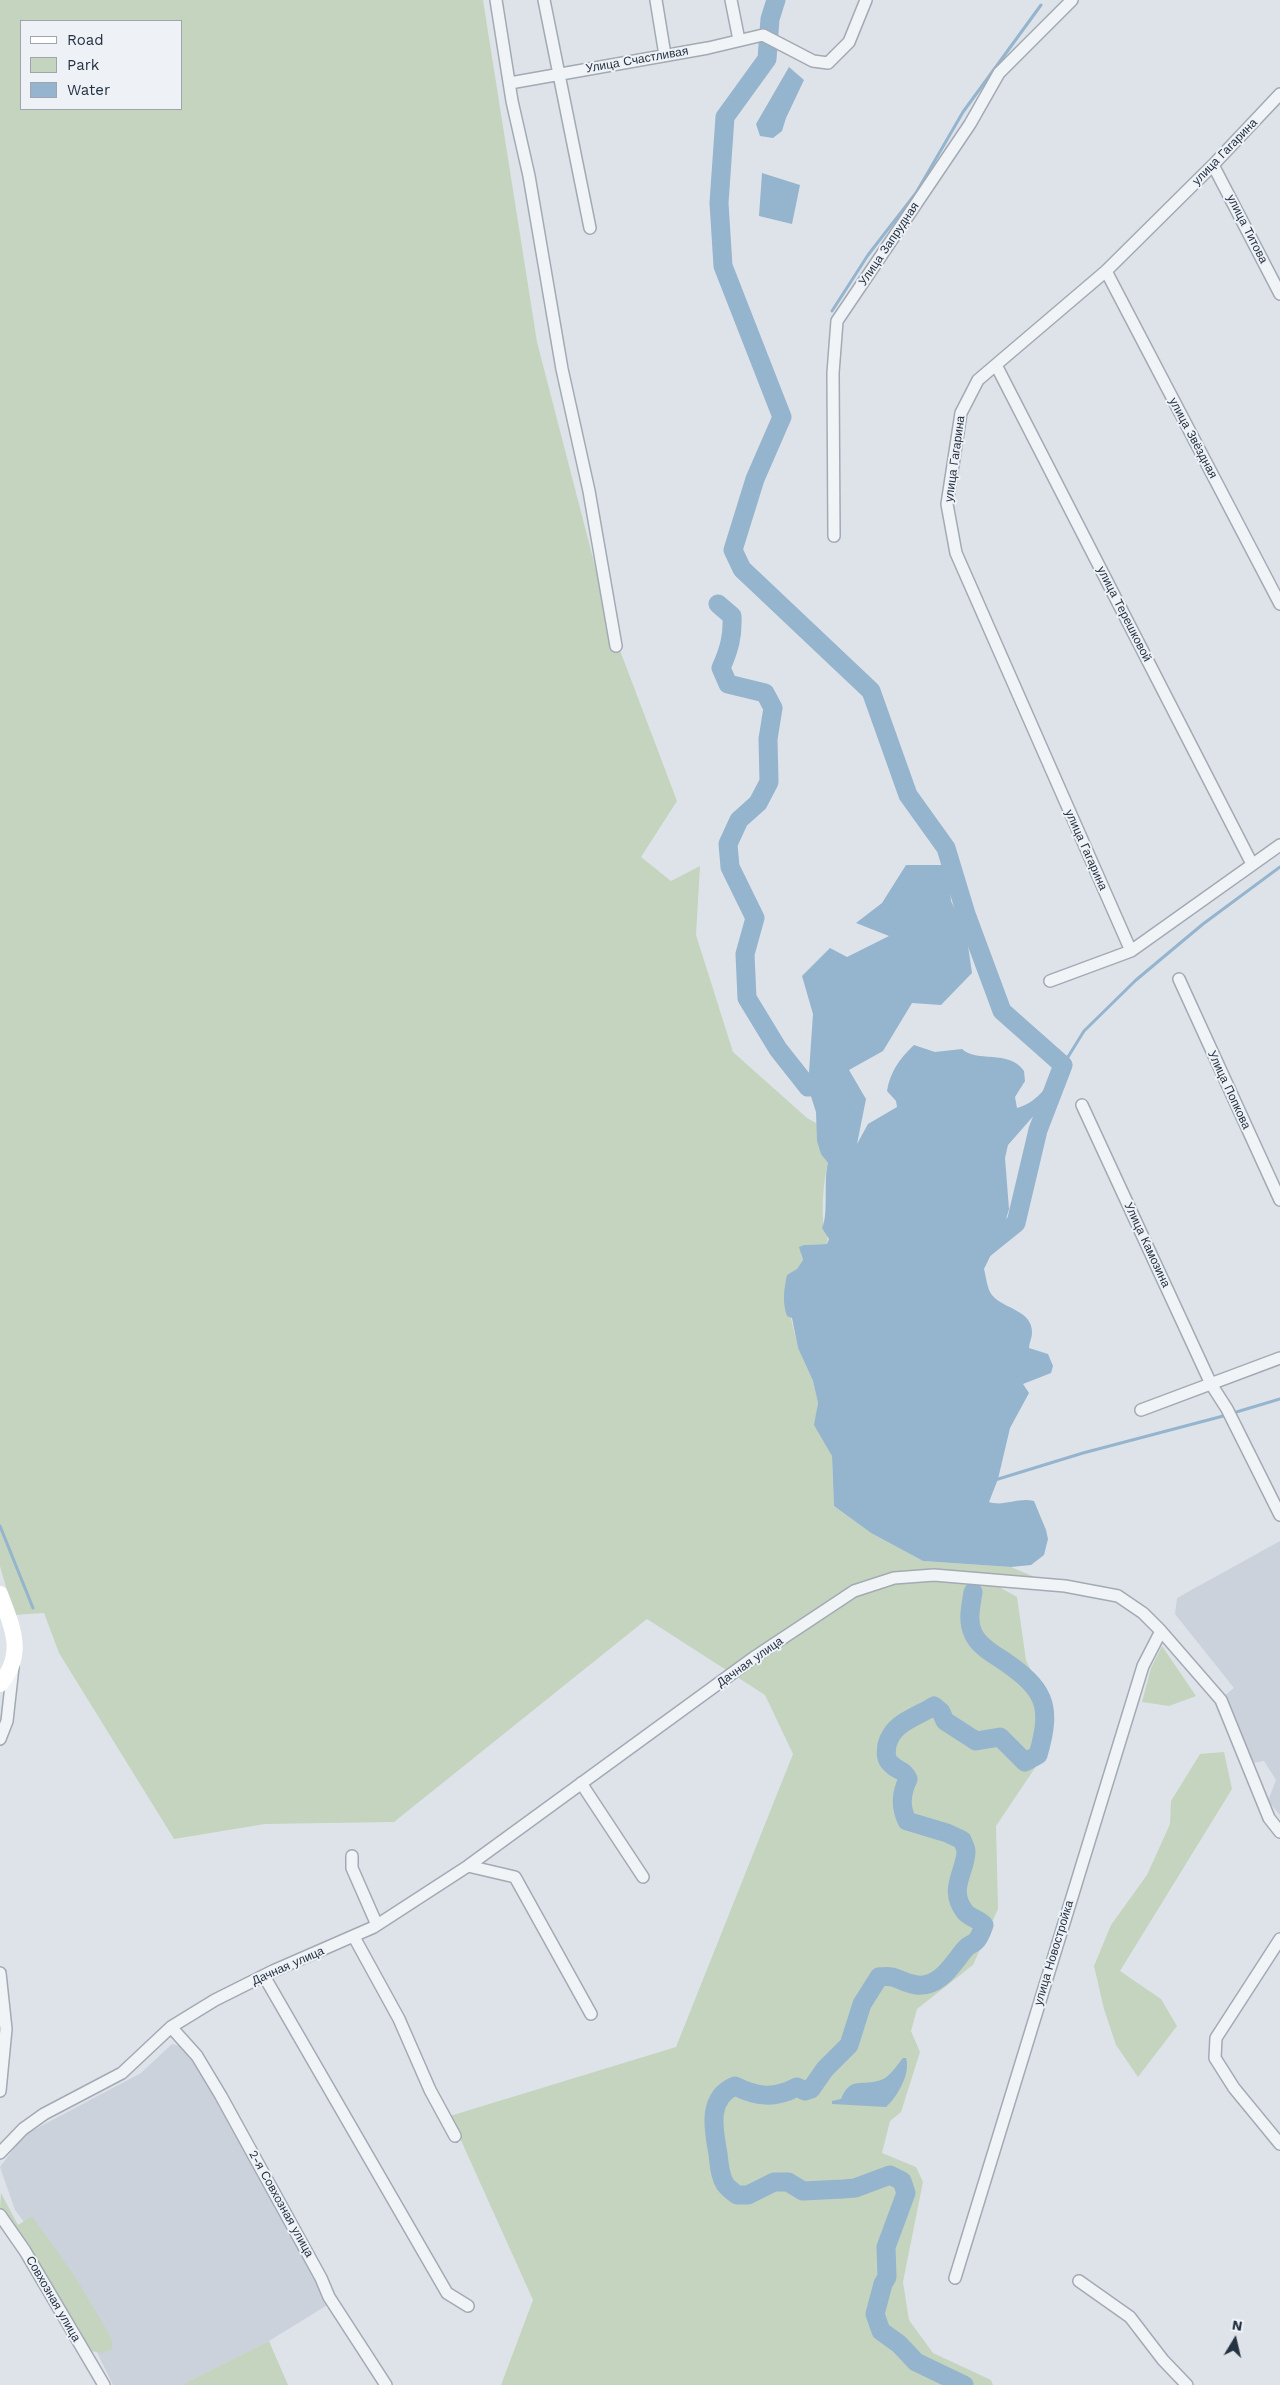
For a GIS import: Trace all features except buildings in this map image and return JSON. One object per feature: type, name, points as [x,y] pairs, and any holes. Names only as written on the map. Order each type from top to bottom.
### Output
[{"type":"street","points":[[496,0],[512,101],[529,176],[562,368],[588,491],[616,646]]},
{"type":"street","points":[[544,0],[590,228]]},
{"type":"street","points":[[656,0],[665,55]]},
{"type":"street","points":[[732,0],[739,40]]},
{"type":"street","name":"Улица Счастливая","points":[[510,83],[763,35],[813,61],[828,63],[849,42],[866,0]]},
{"type":"street","name":"Улица Запрудная","points":[[834,536],[833,373],[837,321],[970,124],[999,73],[1072,0]]},
{"type":"street","name":"улица Гагарина","points":[[1132,951],[972,592],[954,544],[947,504],[961,413],[978,380],[1106,271],[1213,165],[1280,94]]},
{"type":"street","name":"улица Титова","points":[[1213,165],[1280,294]]},
{"type":"street","name":"улица Звёздная","points":[[1106,271],[1280,604]]},
{"type":"street","name":"улица Терешковой","points":[[996,365],[1252,864]]},
{"type":"street","points":[[1050,981],[1132,951],[1280,845]]},
{"type":"street","name":"Улица Попкова","points":[[1179,979],[1280,1200]]},
{"type":"street","name":"Улица Камозина","points":[[1082,1105],[1211,1384],[1229,1413],[1280,1515]]},
{"type":"street","points":[[1141,1410],[1280,1358]]},
{"type":"street","name":"Дачная улица","points":[[0,2153],[23,2129],[44,2114],[122,2073],[171,2027],[215,2000],[377,1925],[468,1866],[756,1656],[854,1591],[894,1578],[934,1575],[1065,1586],[1118,1596],[1143,1613],[1161,1631],[1220,1700],[1269,1818],[1280,1832]]},
{"type":"street","points":[[0,1594],[15,1636],[7,1721],[0,1739]]},
{"type":"street","name":"улица Новостройка","points":[[955,2278],[1142,1666],[1161,1631]]},
{"type":"street","points":[[0,1684],[13,1666]]},
{"type":"street","points":[[581,1783],[643,1877]]},
{"type":"street","points":[[352,1856],[352,1868],[377,1925]]},
{"type":"street","points":[[468,1866],[515,1876],[591,2014]]},
{"type":"street","points":[[354,1937],[399,2019],[430,2090],[455,2136]]},
{"type":"street","points":[[1280,1940],[1216,2038],[1215,2058],[1234,2088],[1280,2144]]},
{"type":"street","points":[[0,1973],[6,2029],[0,2091]]},
{"type":"street","points":[[264,1976],[446,2293],[468,2306]]},
{"type":"street","name":"2-я Совхозная улица","points":[[171,2027],[197,2056],[321,2278],[329,2297],[386,2385]]},
{"type":"street","name":"Совхозная улица","points":[[0,2215],[25,2251],[104,2385]]},
{"type":"street","points":[[1079,2280],[1130,2317],[1163,2360],[1187,2385]]},
{"type":"shaded area","points":[[1280,1541],[1280,1815],[1268,1801],[1276,1780],[1264,1761],[1253,1763],[1224,1696],[1234,1688],[1175,1614],[1177,1598]]},
{"type":"shaded area","points":[[172,2044],[188,2048],[329,2304],[269,2341],[181,2385],[113,2385],[51,2259],[15,2210],[0,2167],[24,2135],[141,2073]]},
{"type":"green space","points":[[0,0],[483,0],[537,342],[610,624],[677,801],[641,857],[671,881],[700,866],[696,935],[733,1052],[807,1118],[818,1124],[819,1145],[828,1163],[823,1203],[823,1219],[827,1244],[804,1245],[801,1255],[803,1260],[797,1269],[791,1318],[798,1348],[813,1381],[818,1403],[815,1425],[832,1456],[834,1506],[871,1533],[923,1561],[1011,1567],[1037,1578],[931,1569],[922,1570],[935,1582],[958,1581],[994,1584],[1017,1597],[1026,1660],[1054,1720],[1043,1756],[996,1826],[998,1909],[973,1965],[917,2009],[911,2031],[920,2052],[901,2112],[890,2121],[882,2153],[916,2167],[923,2182],[903,2282],[909,2320],[933,2353],[991,2380],[993,2385],[501,2385],[533,2300],[450,2116],[676,2047],[793,1754],[765,1695],[647,1619],[394,1822],[265,1824],[174,1839],[59,1653],[44,1613],[14,1615],[0,1566]]},
{"type":"green space","points":[[1162,1646],[1196,1696],[1169,1706],[1142,1702],[1151,1668]]},
{"type":"green space","points":[[1224,1752],[1232,1789],[1120,1971],[1161,1999],[1177,2026],[1138,2077],[1116,2045],[1104,2009],[1094,1966],[1111,1925],[1147,1875],[1170,1824],[1171,1801],[1200,1754]]},
{"type":"green space","points":[[1,2193],[18,2225],[32,2216],[74,2275],[108,2332],[112,2341],[112,2349],[103,2353],[90,2351],[19,2234],[0,2209]]},
{"type":"green space","points":[[269,2341],[288,2385],[181,2385]]},
{"type":"water","points":[[789,67],[804,80],[782,131],[773,138],[760,136],[756,124]]},
{"type":"water","points":[[762,173],[800,185],[792,224],[759,216]]},
{"type":"water","points":[[906,865],[948,865],[951,901],[966,932],[972,973],[941,1005],[912,1003],[883,1051],[849,1070],[866,1099],[857,1144],[868,1124],[897,1107],[896,1101],[887,1091],[888,1084],[896,1066],[914,1045],[935,1052],[962,1049],[975,1055],[1001,1058],[1018,1064],[1024,1071],[1025,1081],[1015,1097],[1017,1108],[1038,1096],[1063,1065],[1044,1104],[1008,1145],[1005,1158],[1009,1209],[1003,1230],[984,1269],[992,1295],[1028,1319],[1032,1333],[1029,1348],[1048,1354],[1053,1366],[1051,1373],[1023,1384],[1029,1393],[1010,1428],[998,1479],[989,1502],[1034,1501],[1048,1539],[1044,1555],[1031,1565],[1011,1567],[923,1561],[871,1533],[834,1506],[832,1456],[814,1425],[818,1403],[813,1381],[798,1348],[792,1318],[787,1316],[784,1305],[787,1275],[797,1269],[803,1260],[799,1247],[827,1244],[829,1239],[822,1228],[825,1215],[828,1163],[821,1154],[817,1141],[816,1112],[808,1087],[813,1014],[802,976],[830,948],[847,957],[889,936],[856,923],[882,903]]},
{"type":"water","points":[[903,2058],[906,2058],[907,2064],[905,2078],[886,2107],[832,2104],[832,2101],[841,2099],[853,2084],[881,2080],[890,2074]]},
{"type":"waterway","points":[[776,0],[770,19],[767,59],[725,117],[719,203],[723,266],[782,417],[755,479],[733,550],[742,569],[871,691],[908,795],[946,848],[966,914],[1002,1011],[1063,1065],[1038,1130],[1016,1223],[980,1252]]},
{"type":"waterway","points":[[832,311],[868,255],[916,193],[963,112],[1041,5]]},
{"type":"waterway","points":[[718,604],[732,616],[730,643],[721,668],[728,684],[765,693],[773,708],[768,739],[769,782],[758,803],[739,820],[728,844],[730,867],[755,918],[745,954],[747,998],[778,1049],[808,1087],[832,1084]]},
{"type":"waterway","points":[[1063,1065],[1084,1031],[1136,980],[1203,924],[1280,867]]},
{"type":"waterway","points":[[1233,1413],[1280,1399]]},
{"type":"waterway","points":[[995,1480],[1083,1453],[1227,1415]]},
{"type":"waterway","points":[[0,1526],[33,1608]]},
{"type":"waterway","points":[[964,2385],[916,2362],[899,2344],[881,2331],[875,2314],[883,2284],[887,2277],[886,2247],[906,2193],[902,2181],[890,2175],[855,2188],[803,2191],[788,2182],[774,2182],[748,2195],[737,2195],[723,2181],[719,2166],[714,2116],[720,2098],[726,2091],[735,2086],[766,2095],[789,2091],[797,2087],[805,2091],[811,2089],[825,2069],[849,2045],[862,2004],[879,1977],[891,1977],[917,1985],[933,1983],[951,1967],[966,1948],[975,1942],[980,1935],[984,1925],[965,1912],[958,1896],[957,1888],[966,1851],[962,1840],[947,1833],[907,1821],[902,1800],[908,1779],[904,1773],[889,1762],[886,1753],[890,1737],[899,1726],[934,1706],[941,1712],[945,1721],[976,1741],[1000,1737],[1025,1762],[1038,1755],[1045,1723],[1041,1699],[1036,1689],[1027,1679],[1016,1669],[985,1648],[975,1637],[971,1628],[970,1618],[973,1592]]}]
